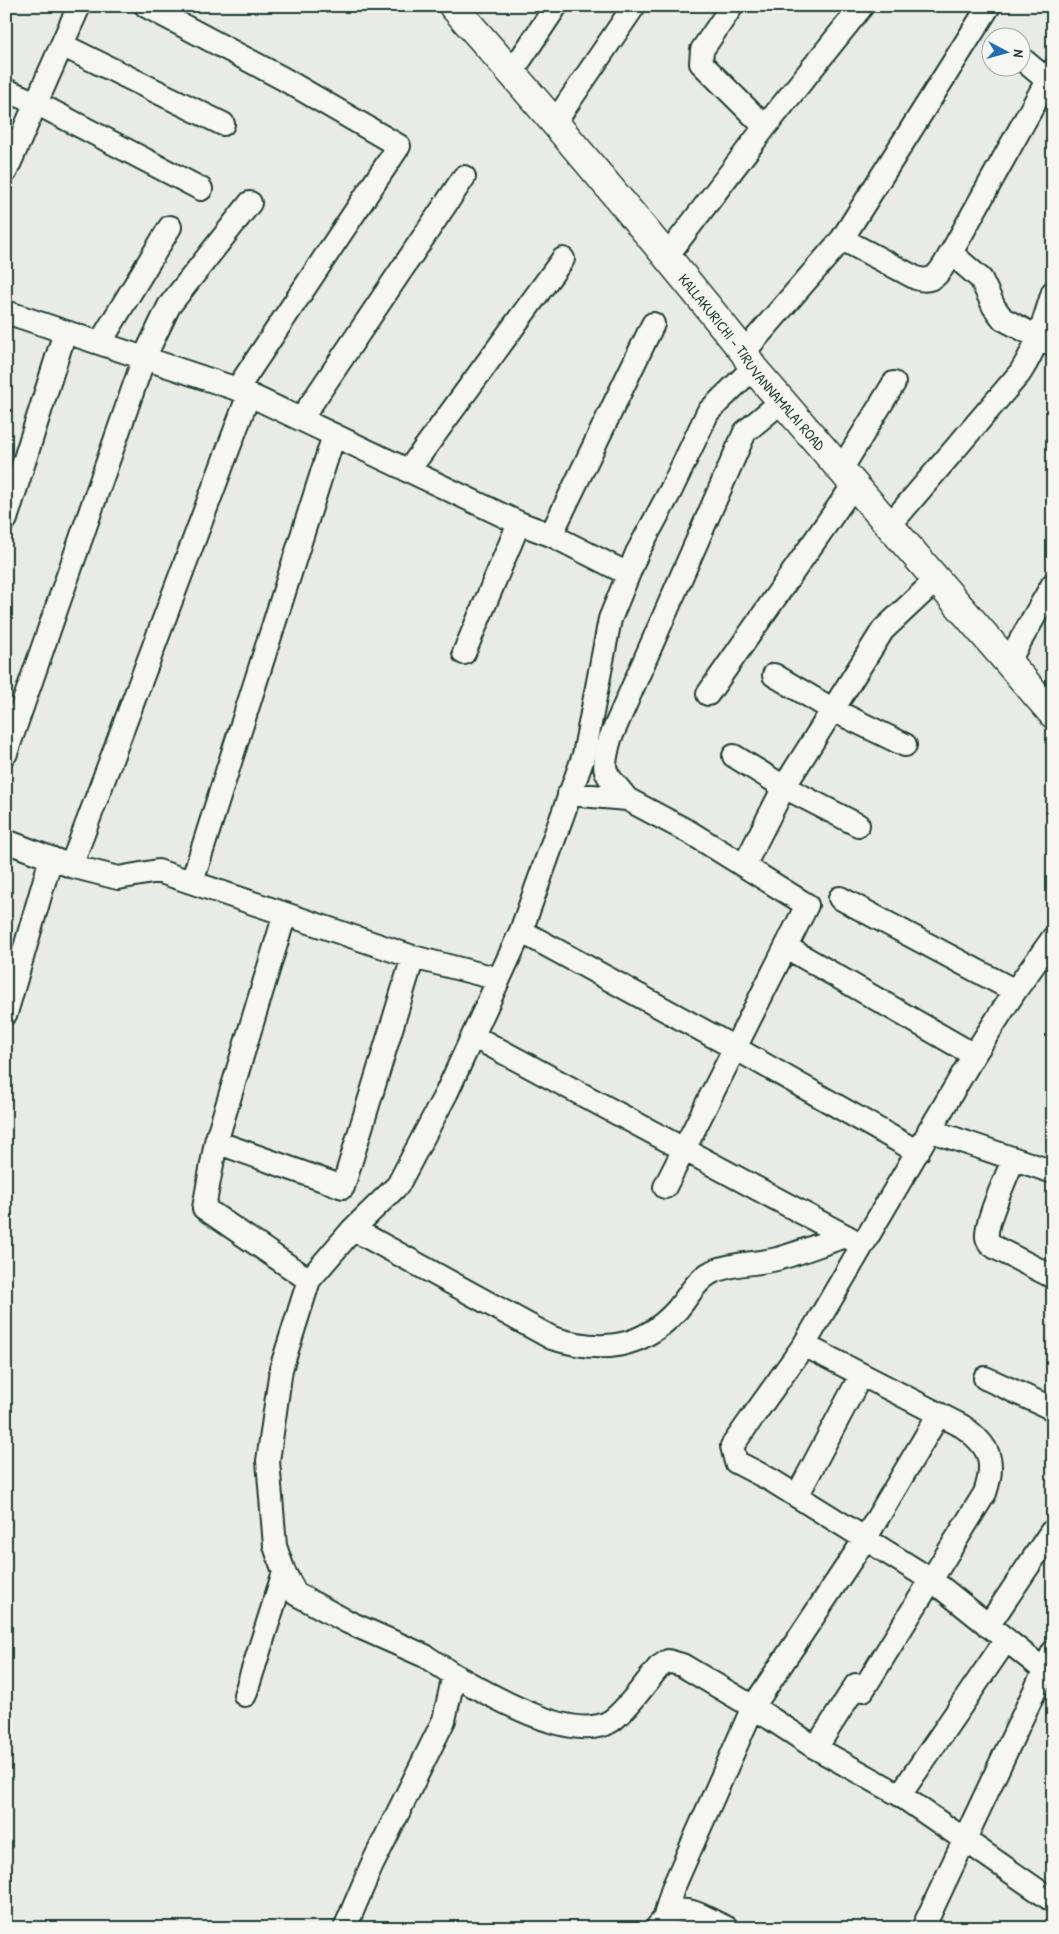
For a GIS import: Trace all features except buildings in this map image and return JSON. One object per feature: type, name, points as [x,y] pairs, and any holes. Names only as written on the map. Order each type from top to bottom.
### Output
[{"type":"highway","name":"KALLAKURICHI - TIRUVANNAMALAI ROAD","points":[[453,6],[555,122],[667,256],[782,401],[1053,714]]},
{"type":"street","points":[[6,171],[79,6]]},
{"type":"street","points":[[71,866],[243,391],[399,146],[282,78],[146,6]]},
{"type":"street","points":[[512,72],[556,6]]},
{"type":"street","points":[[555,122],[634,6]]},
{"type":"street","points":[[732,6],[702,50],[701,64],[765,127]]},
{"type":"street","points":[[667,256],[765,127],[862,6]]},
{"type":"street","points":[[985,28],[990,6]]},
{"type":"street","points":[[982,36],[842,239],[708,412],[628,574],[610,619],[584,755],[521,931],[473,1036],[447,1092],[398,1185],[353,1229],[309,1280],[281,1370],[268,1461],[275,1546],[284,1572],[296,1594],[348,1622],[425,1656],[454,1675],[490,1694],[567,1726],[594,1727],[611,1721],[659,1667],[668,1661],[682,1665],[753,1707],[816,1748],[900,1795],[1053,1901]]},
{"type":"street","points":[[62,44],[223,124]]},
{"type":"street","points":[[842,239],[925,281],[932,280],[951,253],[1051,78],[1032,66]]},
{"type":"street","points":[[6,90],[36,103],[201,189]]},
{"type":"street","points":[[301,418],[464,177]]},
{"type":"street","points":[[6,753],[144,358],[169,306],[250,202]]},
{"type":"street","points":[[100,343],[170,227]]},
{"type":"street","points":[[951,253],[981,279],[994,307],[1003,319],[1046,342]]},
{"type":"street","points":[[408,471],[563,259]]},
{"type":"street","points":[[890,525],[1020,373],[1032,355],[1046,342],[1053,292]]},
{"type":"street","points":[[6,312],[243,391],[519,523],[551,535],[628,574]]},
{"type":"street","points":[[551,535],[653,324]]},
{"type":"street","points":[[6,519],[64,332]]},
{"type":"street","points":[[708,694],[848,476],[894,383]]},
{"type":"street","points":[[665,1187],[807,905],[691,833],[627,799],[608,778],[603,765],[610,738],[745,432],[782,401]]},
{"type":"street","points":[[192,882],[334,435]]},
{"type":"street","points":[[464,653],[519,523]]},
{"type":"street","points":[[744,866],[784,787],[883,630],[937,580]]},
{"type":"street","points":[[1008,662],[1053,584]]},
{"type":"street","points":[[774,675],[833,710],[905,745]]},
{"type":"street","points":[[734,756],[784,787],[858,825]]},
{"type":"street","points":[[569,794],[627,799]]},
{"type":"street","points":[[6,841],[71,866],[118,878],[158,871],[414,957],[499,979]]},
{"type":"street","points":[[6,1013],[50,858]]},
{"type":"street","points":[[840,898],[1015,990]]},
{"type":"street","points":[[285,914],[216,1142],[204,1208],[309,1280]]},
{"type":"street","points":[[521,931],[735,1048],[918,1152]]},
{"type":"street","points":[[923,1928],[964,1840],[1047,1675],[933,1581],[797,1496],[736,1462],[732,1446],[804,1345],[855,1241],[918,1152],[929,1130],[1015,990],[1053,938]]},
{"type":"street","points":[[786,947],[974,1055]]},
{"type":"street","points":[[216,1142],[343,1187],[414,957]]},
{"type":"street","points":[[473,1036],[855,1241]]},
{"type":"street","points":[[929,1130],[1053,1172]]},
{"type":"street","points":[[1013,1160],[991,1218],[987,1239],[989,1244],[1053,1277]]},
{"type":"street","points":[[353,1229],[552,1338],[576,1345],[600,1348],[618,1346],[646,1334],[662,1324],[702,1278],[716,1270],[777,1259],[855,1241]]},
{"type":"street","points":[[804,1345],[962,1426],[977,1436],[988,1453],[991,1466],[984,1494],[933,1581],[816,1748]]},
{"type":"street","points":[[797,1496],[861,1375]]},
{"type":"street","points":[[985,1378],[1053,1409]]},
{"type":"street","points":[[661,1922],[673,1888],[753,1707],[865,1538],[939,1414]]},
{"type":"street","points":[[988,1626],[1051,1532]]},
{"type":"street","points":[[245,1695],[284,1572]]},
{"type":"street","points":[[900,1795],[1006,1640]]},
{"type":"street","points":[[345,1928],[371,1867],[444,1720],[454,1675]]},
{"type":"street","points":[[661,1922],[675,1910],[690,1912],[727,1928]]}]
